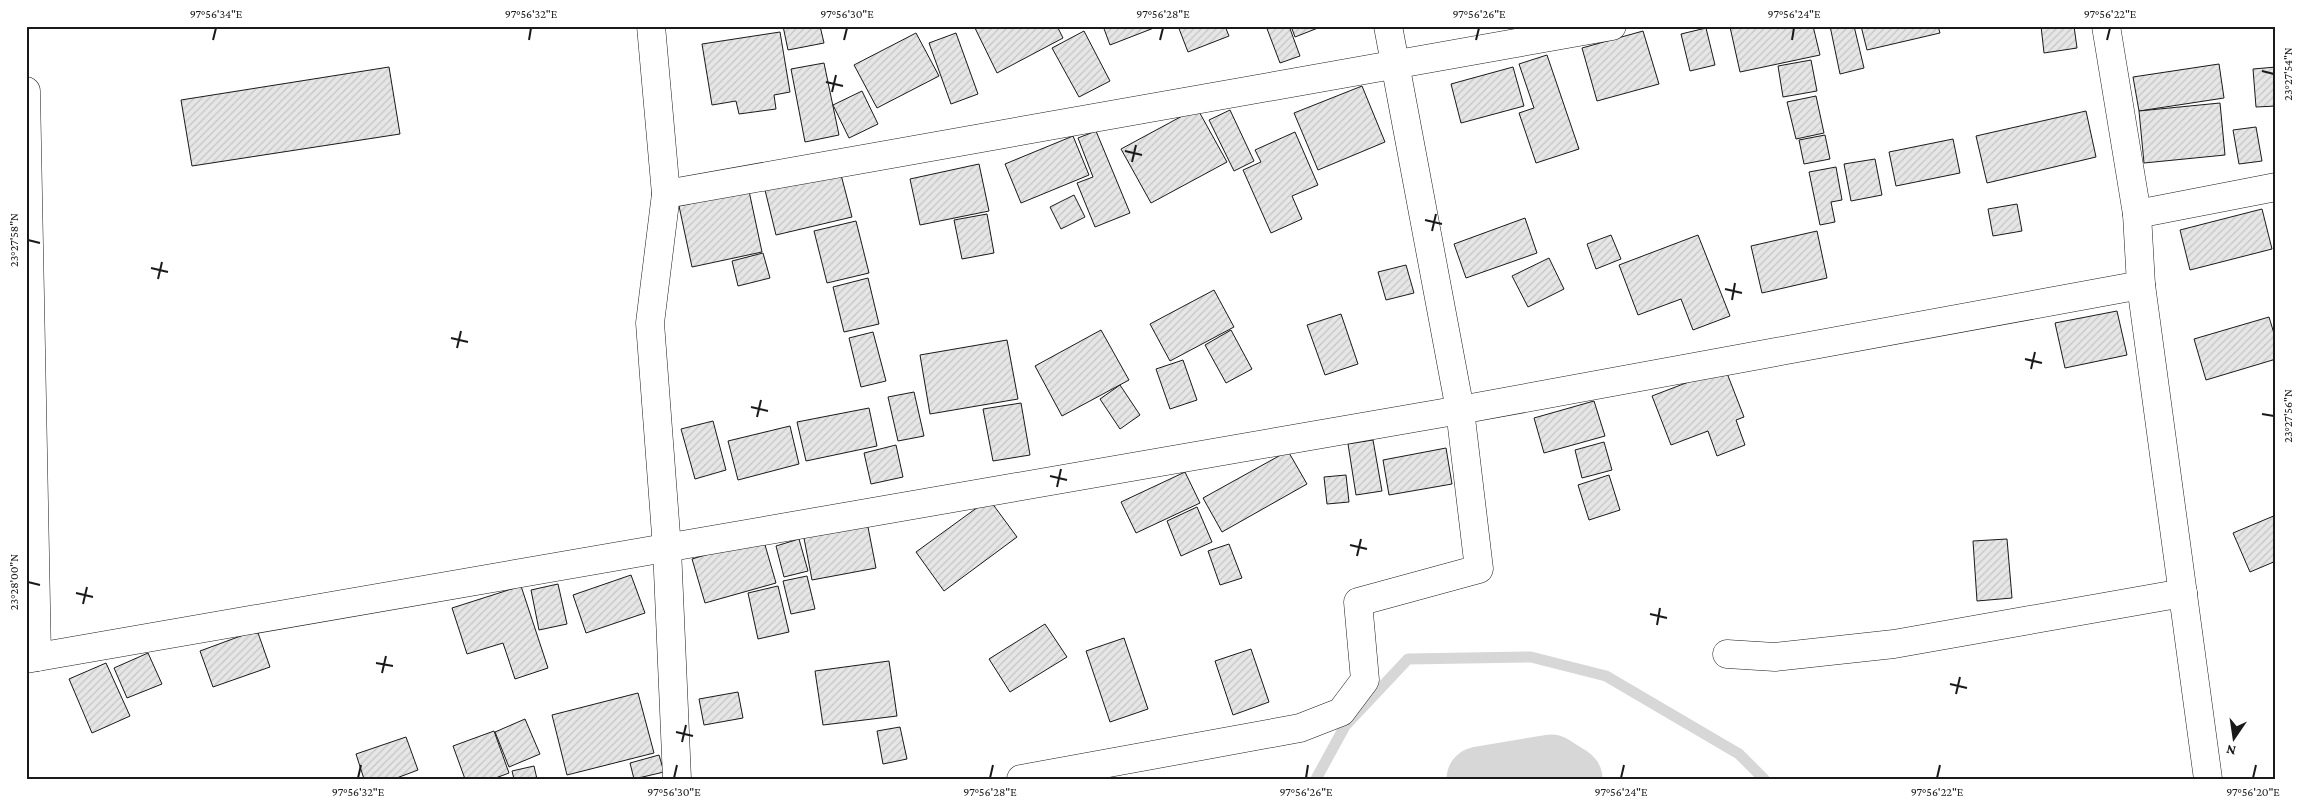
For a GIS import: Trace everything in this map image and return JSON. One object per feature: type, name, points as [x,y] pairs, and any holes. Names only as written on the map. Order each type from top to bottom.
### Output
[{"type":"street","points":[[651,26],[666,194],[650,323],[667,548],[677,779]]},
{"type":"street","points":[[1021,779],[1300,728],[1341,712],[1365,680],[1358,602],[1478,569],[1460,410],[1388,26]]},
{"type":"street","points":[[666,194],[1612,26]]},
{"type":"street","points":[[2106,26],[2137,214],[2141,286],[2208,779]]},
{"type":"street","points":[[26,91],[32,658],[1460,410],[2141,286]]},
{"type":"street","points":[[2137,214],[2276,187]]},
{"type":"street","points":[[1727,654],[1775,657],[1894,644],[2183,593]]},
{"type":"building","points":[[783,26],[820,26],[824,43],[788,50]]},
{"type":"building","points":[[974,26],[1057,26],[1063,38],[997,73]]},
{"type":"building","points":[[1103,26],[1159,26],[1110,45]]},
{"type":"building","points":[[1178,26],[1225,26],[1229,36],[1188,52]]},
{"type":"building","points":[[1266,26],[1289,26],[1300,56],[1280,63]]},
{"type":"building","points":[[1291,26],[1323,26],[1295,37]]},
{"type":"building","points":[[1813,26],[1820,55],[1740,72],[1730,27]]},
{"type":"building","points":[[1830,26],[1854,26],[1864,68],[1840,74]]},
{"type":"building","points":[[1861,26],[1938,26],[1940,33],[1867,50]]},
{"type":"building","points":[[2041,26],[2074,26],[2077,48],[2044,53]]},
{"type":"building","points":[[1706,28],[1715,65],[1690,71],[1681,34]]},
{"type":"building","points":[[1084,31],[1110,81],[1079,97],[1052,48]]},
{"type":"building","points":[[1643,31],[1659,84],[1597,101],[1582,48]]},
{"type":"building","points":[[780,32],[790,92],[774,95],[776,109],[739,114],[736,101],[712,105],[702,44]]},
{"type":"building","points":[[916,33],[939,76],[877,108],[854,65]]},
{"type":"building","points":[[956,33],[978,94],[951,104],[929,43]]},
{"type":"building","points":[[1547,55],[1579,149],[1536,163],[1519,113],[1534,108],[1519,64]]},
{"type":"building","points":[[1811,60],[1817,91],[1783,97],[1778,66]]},
{"type":"building","points":[[824,63],[839,135],[805,142],[791,69]]},
{"type":"building","points":[[2219,64],[2224,98],[2139,111],[2133,77]]},
{"type":"building","points":[[389,67],[400,134],[192,166],[181,100]]},
{"type":"building","points":[[1513,67],[1524,106],[1461,123],[1451,84]]},
{"type":"building","points":[[2276,67],[2276,106],[2256,107],[2253,69]]},
{"type":"building","points":[[1362,86],[1385,142],[1318,170],[1294,113]]},
{"type":"building","points":[[862,91],[878,124],[849,138],[833,105]]},
{"type":"building","points":[[1816,96],[1824,133],[1796,139],[1787,102]]},
{"type":"building","points":[[2220,103],[2225,155],[2144,163],[2139,111]]},
{"type":"building","points":[[1197,108],[1227,162],[1151,203],[1121,149]]},
{"type":"building","points":[[1230,110],[1254,161],[1234,171],[1209,120]]},
{"type":"building","points":[[2086,111],[2096,157],[1987,183],[1976,136]]},
{"type":"building","points":[[2256,127],[2262,161],[2239,164],[2233,130]]},
{"type":"building","points":[[1096,131],[1130,213],[1095,227],[1077,183],[1093,177],[1078,138]]},
{"type":"building","points":[[1295,132],[1318,185],[1292,196],[1302,219],[1271,233],[1243,170],[1261,162],[1255,150]]},
{"type":"building","points":[[1825,135],[1830,159],[1804,164],[1799,140]]},
{"type":"building","points":[[1073,136],[1089,175],[1021,203],[1005,164]]},
{"type":"building","points":[[1953,139],[1960,173],[1896,186],[1889,152]]},
{"type":"building","points":[[1875,159],[1882,195],[1851,201],[1844,164]]},
{"type":"building","points":[[979,164],[989,211],[920,225],[910,179]]},
{"type":"building","points":[[839,167],[852,217],[776,235],[764,186]]},
{"type":"building","points":[[1836,167],[1842,200],[1831,202],[1835,222],[1820,225],[1809,172]]},
{"type":"building","points":[[749,191],[762,252],[692,267],[679,206]]},
{"type":"building","points":[[1074,195],[1085,217],[1061,229],[1050,207]]},
{"type":"building","points":[[2017,204],[2022,231],[1993,236],[1988,209]]},
{"type":"building","points":[[2262,209],[2272,249],[2190,270],[2180,230]]},
{"type":"building","points":[[987,214],[994,253],[962,259],[954,220]]},
{"type":"building","points":[[1525,218],[1537,253],[1466,278],[1454,244]]},
{"type":"building","points":[[856,221],[869,273],[827,283],[814,231]]},
{"type":"building","points":[[1817,231],[1827,278],[1762,293],[1751,246]]},
{"type":"building","points":[[1611,235],[1621,259],[1596,269],[1587,244]]},
{"type":"building","points":[[1698,235],[1730,316],[1693,330],[1681,299],[1638,315],[1619,265]]},
{"type":"building","points":[[763,253],[770,278],[738,286],[732,261]]},
{"type":"building","points":[[1549,258],[1564,289],[1528,307],[1512,276]]},
{"type":"building","points":[[1406,265],[1414,293],[1386,300],[1378,272]]},
{"type":"building","points":[[868,278],[879,324],[844,332],[833,287]]},
{"type":"building","points":[[1214,290],[1234,327],[1170,361],[1150,324]]},
{"type":"building","points":[[2117,311],[2127,355],[2065,368],[2055,323]]},
{"type":"building","points":[[1341,314],[1358,364],[1325,375],[1307,325]]},
{"type":"building","points":[[2269,317],[2276,340],[2276,359],[2206,380],[2194,339]]},
{"type":"building","points":[[1101,330],[1129,380],[1062,416],[1035,366]]},
{"type":"building","points":[[1231,330],[1252,369],[1226,383],[1205,345]]},
{"type":"building","points":[[873,332],[886,381],[861,387],[849,338]]},
{"type":"building","points":[[1007,340],[1018,399],[930,414],[920,355]]},
{"type":"building","points":[[1183,360],[1197,400],[1170,409],[1156,369]]},
{"type":"building","points":[[1725,368],[1744,417],[1736,420],[1745,445],[1717,456],[1708,431],[1671,445],[1652,396]]},
{"type":"building","points":[[1120,385],[1140,415],[1120,429],[1100,399]]},
{"type":"building","points":[[914,392],[924,436],[898,441],[888,397]]},
{"type":"building","points":[[1594,401],[1605,436],[1544,453],[1534,418]]},
{"type":"building","points":[[1021,403],[1030,455],[993,461],[983,409]]},
{"type":"building","points":[[869,408],[877,446],[806,461],[797,422]]},
{"type":"building","points":[[713,421],[726,470],[695,479],[681,429]]},
{"type":"building","points":[[790,426],[799,464],[738,480],[728,441]]},
{"type":"building","points":[[1373,440],[1382,491],[1356,495],[1348,444]]},
{"type":"building","points":[[1604,442],[1612,470],[1582,478],[1575,450]]},
{"type":"building","points":[[896,445],[903,477],[871,484],[864,453]]},
{"type":"building","points":[[1446,448],[1452,484],[1389,495],[1383,460]]},
{"type":"building","points":[[1288,451],[1307,484],[1222,532],[1203,498]]},
{"type":"building","points":[[1185,472],[1200,503],[1136,533],[1121,502]]},
{"type":"building","points":[[1346,475],[1349,502],[1327,504],[1324,477]]},
{"type":"building","points":[[1609,475],[1620,510],[1589,520],[1578,485]]},
{"type":"building","points":[[989,499],[1017,537],[944,591],[916,552]]},
{"type":"building","points":[[1197,507],[1212,542],[1181,556],[1167,521]]},
{"type":"building","points":[[2276,515],[2276,561],[2250,572],[2233,533]]},
{"type":"building","points":[[867,522],[876,568],[812,580],[803,533]]},
{"type":"building","points":[[763,538],[776,583],[705,603],[692,559]]},
{"type":"building","points":[[799,539],[808,571],[784,577],[776,546]]},
{"type":"building","points":[[2007,539],[2012,598],[1977,601],[1973,541]]},
{"type":"building","points":[[1229,544],[1242,578],[1220,585],[1208,551]]},
{"type":"building","points":[[631,575],[645,613],[586,633],[573,595]]},
{"type":"building","points":[[807,576],[815,609],[791,614],[783,581]]},
{"type":"building","points":[[558,584],[567,624],[539,630],[531,590]]},
{"type":"building","points":[[521,586],[548,668],[515,679],[503,643],[467,654],[452,608]]},
{"type":"building","points":[[778,586],[789,632],[758,639],[748,593]]},
{"type":"building","points":[[1045,624],[1067,657],[1010,692],[989,659]]},
{"type":"building","points":[[257,630],[270,667],[213,687],[200,651]]},
{"type":"building","points":[[1124,638],[1148,709],[1110,722],[1086,651]]},
{"type":"building","points":[[1251,649],[1269,702],[1233,715],[1215,661]]},
{"type":"building","points":[[148,653],[162,684],[127,698],[114,668]]},
{"type":"building","points":[[889,661],[897,716],[823,725],[815,671]]},
{"type":"building","points":[[106,663],[130,716],[92,733],[69,679]]},
{"type":"building","points":[[738,692],[743,718],[704,725],[699,699]]},
{"type":"building","points":[[638,693],[654,753],[567,775],[552,715]]},
{"type":"building","points":[[525,719],[540,754],[509,767],[495,732]]},
{"type":"building","points":[[900,727],[907,759],[883,764],[877,731]]},
{"type":"building","points":[[494,731],[509,773],[493,779],[465,779],[453,746]]},
{"type":"building","points":[[406,737],[418,770],[394,779],[364,779],[356,754]]},
{"type":"building","points":[[659,755],[664,772],[634,779],[630,763]]},
{"type":"building","points":[[534,766],[537,779],[514,779],[512,771]]},
{"type":"waterway","points":[[1316,779],[1345,726],[1408,659],[1531,657],[1606,676],[1739,754],[1764,779]]},
{"type":"waterway","points":[[1479,779],[1551,767],[1570,779]]}]
